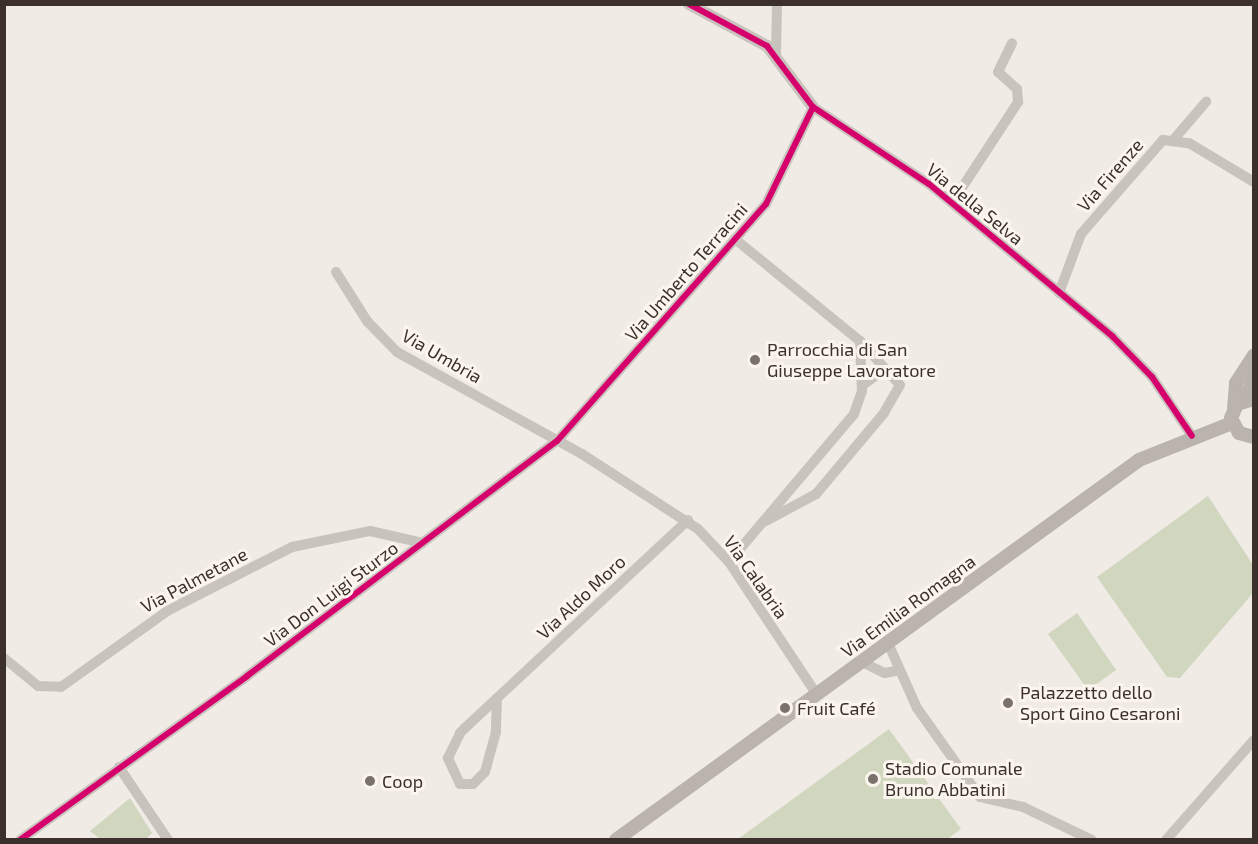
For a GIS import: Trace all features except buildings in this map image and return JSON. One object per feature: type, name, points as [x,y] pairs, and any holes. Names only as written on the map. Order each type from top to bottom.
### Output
[{"type":"main road","points":[[1244,402],[1234,387],[1254,355]]},
{"type":"main road","points":[[1254,378],[1232,423],[1239,434],[1254,437]]},
{"type":"main road","name":"Via Emilia Romagna","points":[[616,840],[1139,460],[1192,436],[1232,423]]},
{"type":"street","name":"Via della Selva","points":[[688,4],[738,27],[776,56],[813,107],[952,203],[1059,292],[1143,368],[1192,436]]},
{"type":"street","points":[[776,56],[777,4]]},
{"type":"street","points":[[952,203],[1018,102],[1017,89],[998,72],[1012,43]]},
{"type":"street","name":"Via Firenze","points":[[1059,292],[1081,234],[1157,146],[1175,138],[1206,102]]},
{"type":"street","name":"Via Umberto Terracini","points":[[557,441],[735,239],[776,188],[813,107]]},
{"type":"street","points":[[1175,138],[1254,182]]},
{"type":"street","points":[[735,239],[860,341],[895,374],[897,397],[839,468],[805,503],[766,521]]},
{"type":"street","name":"Via Umbria","points":[[336,272],[367,321],[397,352],[557,441]]},
{"type":"street","points":[[729,562],[848,424],[863,385],[860,341]]},
{"type":"street","points":[[863,385],[881,372],[895,374]]},
{"type":"street","name":"Via Calabria","points":[[557,441],[688,520],[729,562],[817,695]]},
{"type":"street","name":"Via Don Luigi Sturzo","points":[[20,840],[423,543],[557,441]]},
{"type":"street","name":"Via Aldo Moro","points":[[497,698],[485,772],[470,785],[460,784],[449,768],[450,748],[497,698],[688,520]]},
{"type":"street","name":"Via Palmetane","points":[[4,658],[38,686],[61,687],[167,611],[292,548],[370,531],[423,543]]},
{"type":"street","points":[[888,643],[917,708],[980,797],[1023,807],[1092,840]]},
{"type":"street","points":[[862,662],[885,673],[900,670]]},
{"type":"street","points":[[1166,840],[1254,740]]},
{"type":"street","points":[[119,767],[168,840]]},
{"type":"green space","points":[[1208,496],[1253,565],[1253,593],[1180,678],[1167,677],[1097,577]]},
{"type":"green space","points":[[1077,613],[1116,670],[1088,690],[1048,634]]},
{"type":"green space","name":"Stadio Comunale Bruno Abbatini","points":[[889,729],[961,829],[946,840],[738,839]]},
{"type":"green space","points":[[130,798],[152,833],[146,839],[100,839],[90,831]]},
{"type":"cycle path","points":[[689,4],[767,46],[813,107],[929,184],[1113,337],[1152,377],[1192,436]]},
{"type":"cycle path","points":[[20,840],[247,676],[557,441],[766,204],[813,107]]},
{"type":"place","name":"Parrocchia di San Giuseppe Lavoratore","points":[[755,360]]},
{"type":"place","name":"Palazzetto dello Sport Gino Cesaroni","points":[[1008,703]]},
{"type":"place","name":"Fruit Café","points":[[785,708]]},
{"type":"place","name":"Stadio Comunale Bruno Abbatini","points":[[873,779]]},
{"type":"place","name":"Coop","points":[[370,781]]}]
